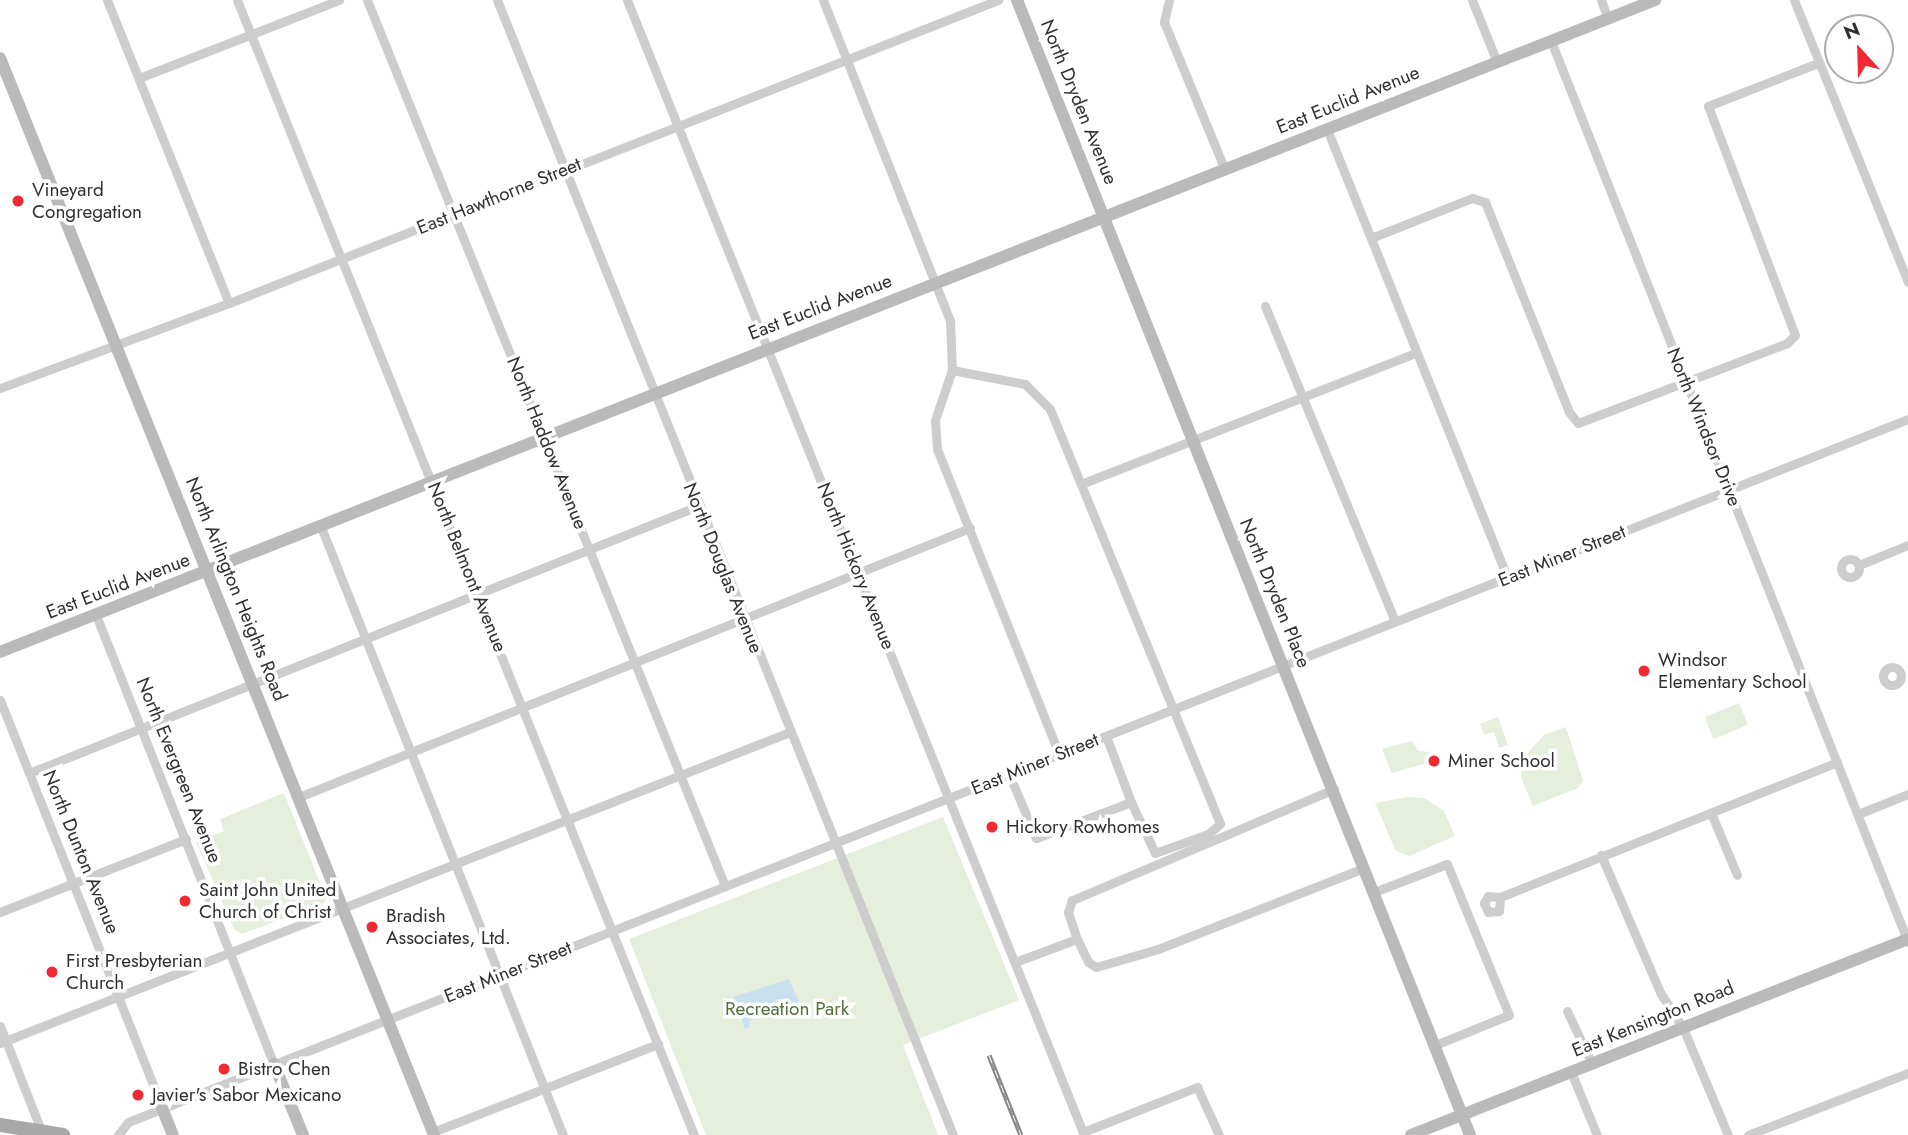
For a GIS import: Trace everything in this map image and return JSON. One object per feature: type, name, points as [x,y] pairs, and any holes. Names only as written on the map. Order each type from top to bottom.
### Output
[{"type":"main road","points":[[0,1125],[63,1135]]},
{"type":"street","points":[[107,0],[229,303]]},
{"type":"street","name":"North Belmont Avenue","points":[[237,0],[340,260],[434,482],[694,1135]]},
{"type":"street","points":[[139,78],[339,0]]},
{"type":"street","name":"North Haddow Avenue","points":[[367,0],[724,886]]},
{"type":"street","name":"North Douglas Avenue","points":[[497,0],[698,506],[953,1135]]},
{"type":"street","name":"North Hickory Avenue","points":[[626,0],[1084,1134]]},
{"type":"street","points":[[823,0],[950,320],[952,370],[937,408],[934,439],[1059,754]]},
{"type":"street","name":"East Hawthorne Street","points":[[1,384],[229,303],[998,0]]},
{"type":"street","name":"North Dryden Avenue","points":[[1017,0],[1106,218]]},
{"type":"street","points":[[1170,0],[1164,22],[1225,170]]},
{"type":"street","points":[[1472,0],[1497,62]]},
{"type":"street","points":[[1601,0],[1608,19]]},
{"type":"street","name":"East Euclid Avenue","points":[[0,652],[1655,0]]},
{"type":"street","points":[[1794,0],[1908,282]]},
{"type":"street","name":"North Windsor Drive","points":[[1551,41],[1908,940]]},
{"type":"street","name":"North Arlington Heights Road","points":[[0,58],[433,1134]]},
{"type":"street","points":[[1371,238],[1479,198],[1488,209],[1569,412],[1578,423],[1787,343],[1795,335],[1709,106],[1818,63]]},
{"type":"street","points":[[1327,130],[1507,578]]},
{"type":"street","name":"North Dryden Place","points":[[1106,218],[1470,1135]]},
{"type":"street","points":[[1265,306],[1395,621]]},
{"type":"street","points":[[1081,484],[1416,352]]},
{"type":"street","points":[[952,370],[1013,379],[1042,398],[1081,484],[1220,824],[1208,834],[1155,853],[1131,802],[1106,736]]},
{"type":"street","name":"East Miner Street","points":[[118,1135],[128,1122],[162,1108],[1908,419]]},
{"type":"street","points":[[29,773],[698,506]]},
{"type":"street","points":[[321,527],[457,863],[563,1135]]},
{"type":"street","points":[[299,797],[970,528]]},
{"type":"street","points":[[1859,565],[1908,545]]},
{"type":"street","name":"North Evergreen Avenue","points":[[96,615],[303,1135]]},
{"type":"street","name":"North Dunton Avenue","points":[[0,700],[173,1135]]},
{"type":"street","points":[[3,1042],[790,732]]},
{"type":"street","points":[[1500,897],[1837,762]]},
{"type":"street","points":[[1009,774],[1036,838],[1131,802]]},
{"type":"street","points":[[1334,789],[1072,900],[1068,912],[1077,939],[1088,962],[1096,967],[1158,949],[1364,868]]},
{"type":"street","points":[[1858,814],[1908,794]]},
{"type":"street","points":[[1711,813],[1737,875]]},
{"type":"street","points":[[0,912],[186,839]]},
{"type":"street","points":[[1601,855],[1661,994],[1684,1028],[1728,1135]]},
{"type":"street","points":[[1374,892],[1447,864],[1509,1015],[1435,1045]]},
{"type":"street","points":[[1015,962],[1077,939]]},
{"type":"street","name":"East Kensington Road","points":[[1411,1135],[1908,940]]},
{"type":"street","points":[[1567,1011],[1592,1064]]},
{"type":"street","points":[[0,1026],[3,1042],[43,1133]]},
{"type":"street","points":[[433,1134],[658,1044]]},
{"type":"street","points":[[1571,1072],[1597,1135]]},
{"type":"street","points":[[1748,1135],[1908,1073]]},
{"type":"street","points":[[1084,1134],[1197,1087],[1219,1135]]},
{"type":"green space","points":[[1739,703],[1748,725],[1713,739],[1705,717]]},
{"type":"green space","points":[[1498,717],[1508,745],[1499,748],[1494,732],[1484,735],[1480,724]]},
{"type":"green space","points":[[1566,727],[1583,781],[1578,788],[1533,806],[1521,777],[1522,759],[1544,735]]},
{"type":"green space","points":[[1412,741],[1419,751],[1430,752],[1433,761],[1392,773],[1382,749]]},
{"type":"green space","points":[[284,793],[326,898],[323,904],[242,934],[234,929],[196,842],[224,831],[220,819]]},
{"type":"green space","points":[[1408,797],[1424,798],[1444,811],[1455,836],[1409,856],[1396,851],[1375,803]]},
{"type":"green space","name":"Recreation Park","points":[[943,817],[1019,1000],[903,1045],[938,1135],[706,1135],[629,939]]},
{"type":"water","points":[[789,979],[799,1002],[749,1021],[750,1027],[745,1029],[733,997]]},
{"type":"railway","points":[[989,1055],[1021,1135]]},
{"type":"place","name":"Vineyard Congregation","points":[[18,201]]},
{"type":"place","name":"Windsor Elementary School","points":[[1644,671]]},
{"type":"place","name":"Miner School","points":[[1434,761]]},
{"type":"place","name":"Hickory Rowhomes","points":[[992,827]]},
{"type":"place","name":"Saint John United Church of Christ","points":[[185,901]]},
{"type":"place","name":"Bradish Associates, Ltd.","points":[[372,927]]},
{"type":"place","name":"First Presbyterian Church","points":[[52,972]]},
{"type":"place","name":"Bistro Chen","points":[[224,1069]]},
{"type":"place","name":"Javier's Sabor Mexicano","points":[[138,1095]]}]
